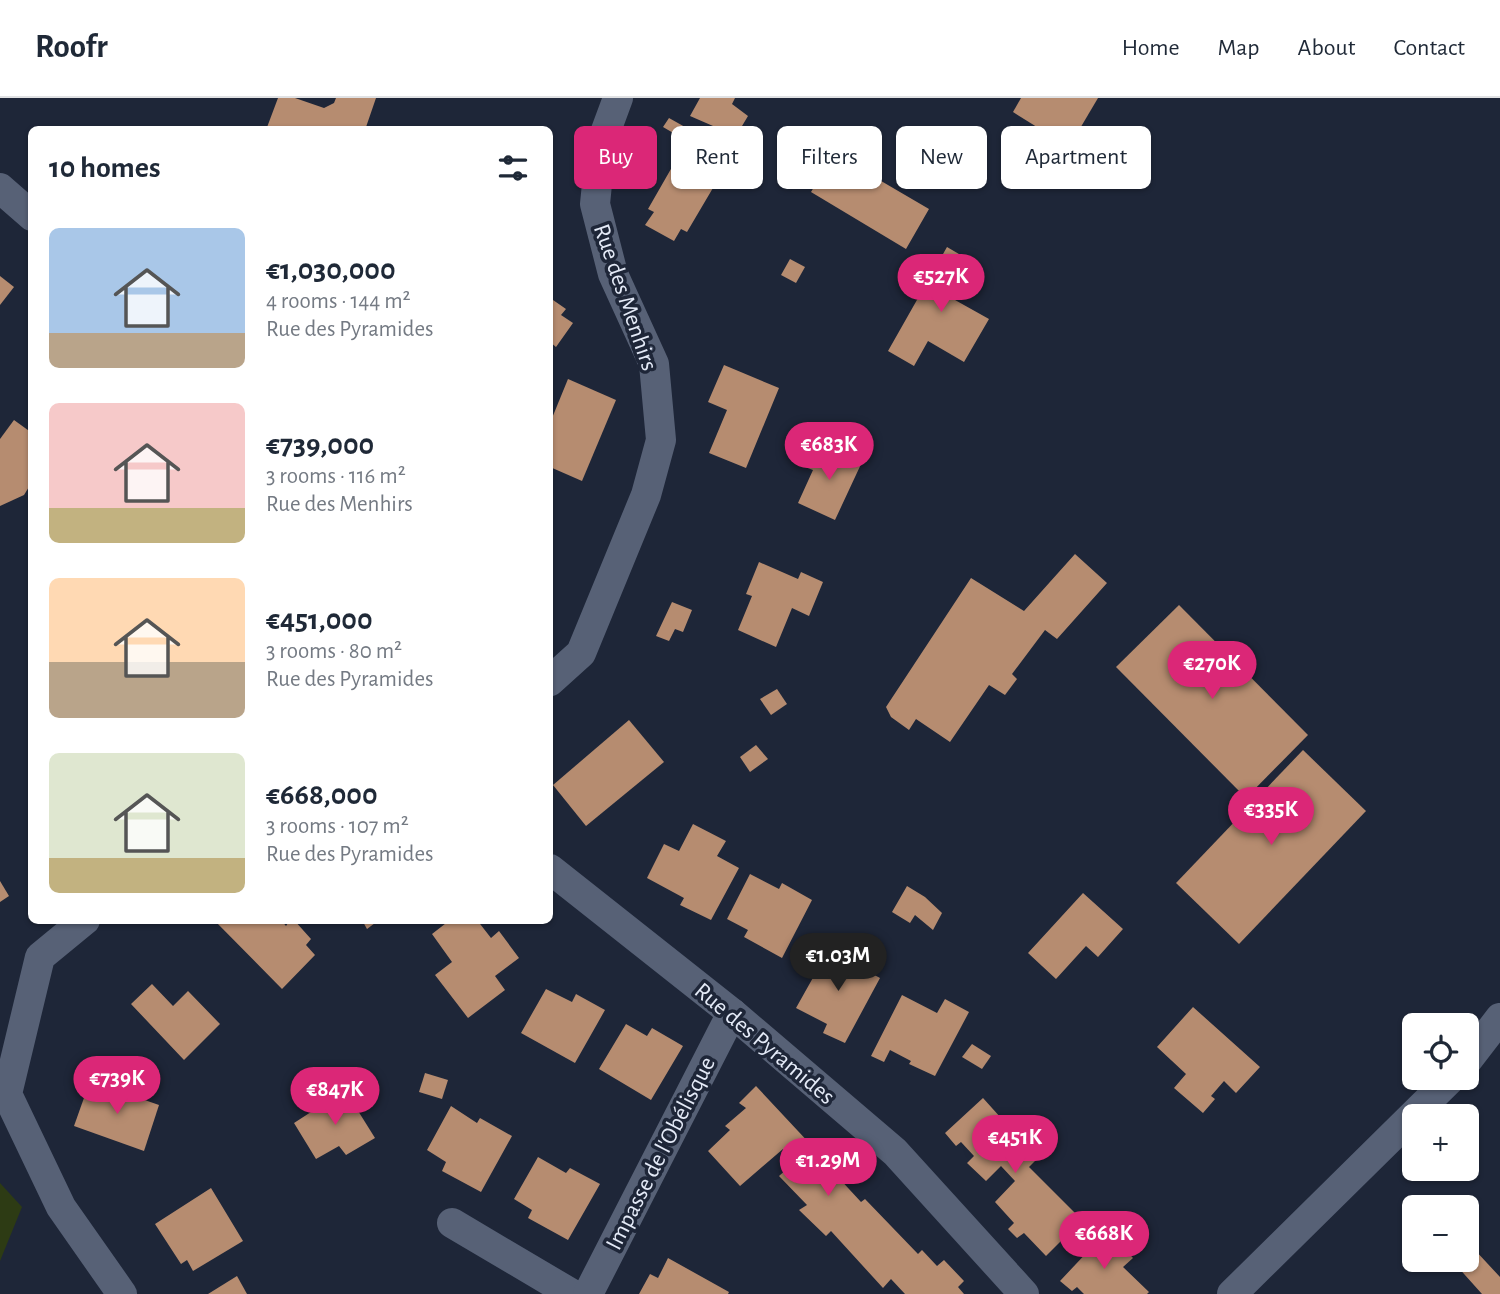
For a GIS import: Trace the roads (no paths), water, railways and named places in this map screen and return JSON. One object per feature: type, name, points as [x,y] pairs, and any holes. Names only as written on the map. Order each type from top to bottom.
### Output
[{"type":"street","name":"Rue des Menhirs","points":[[553,678],[581,653],[646,495],[661,440],[653,364],[613,274],[595,204],[601,144],[618,98]]},
{"type":"street","points":[[0,188],[28,212]]},
{"type":"street","name":"Rue des Pyramides","points":[[553,871],[732,1013],[895,1152],[1024,1294]]},
{"type":"street","points":[[80,924],[40,957],[6,1094],[61,1208],[122,1294]]},
{"type":"street","name":"Impasse de l'Obélisque","points":[[588,1294],[732,1013]]},
{"type":"street","points":[[1479,1047],[1500,1018]]},
{"type":"street","points":[[1232,1294],[1439,1090]]},
{"type":"street","points":[[452,1223],[572,1294]]}]
